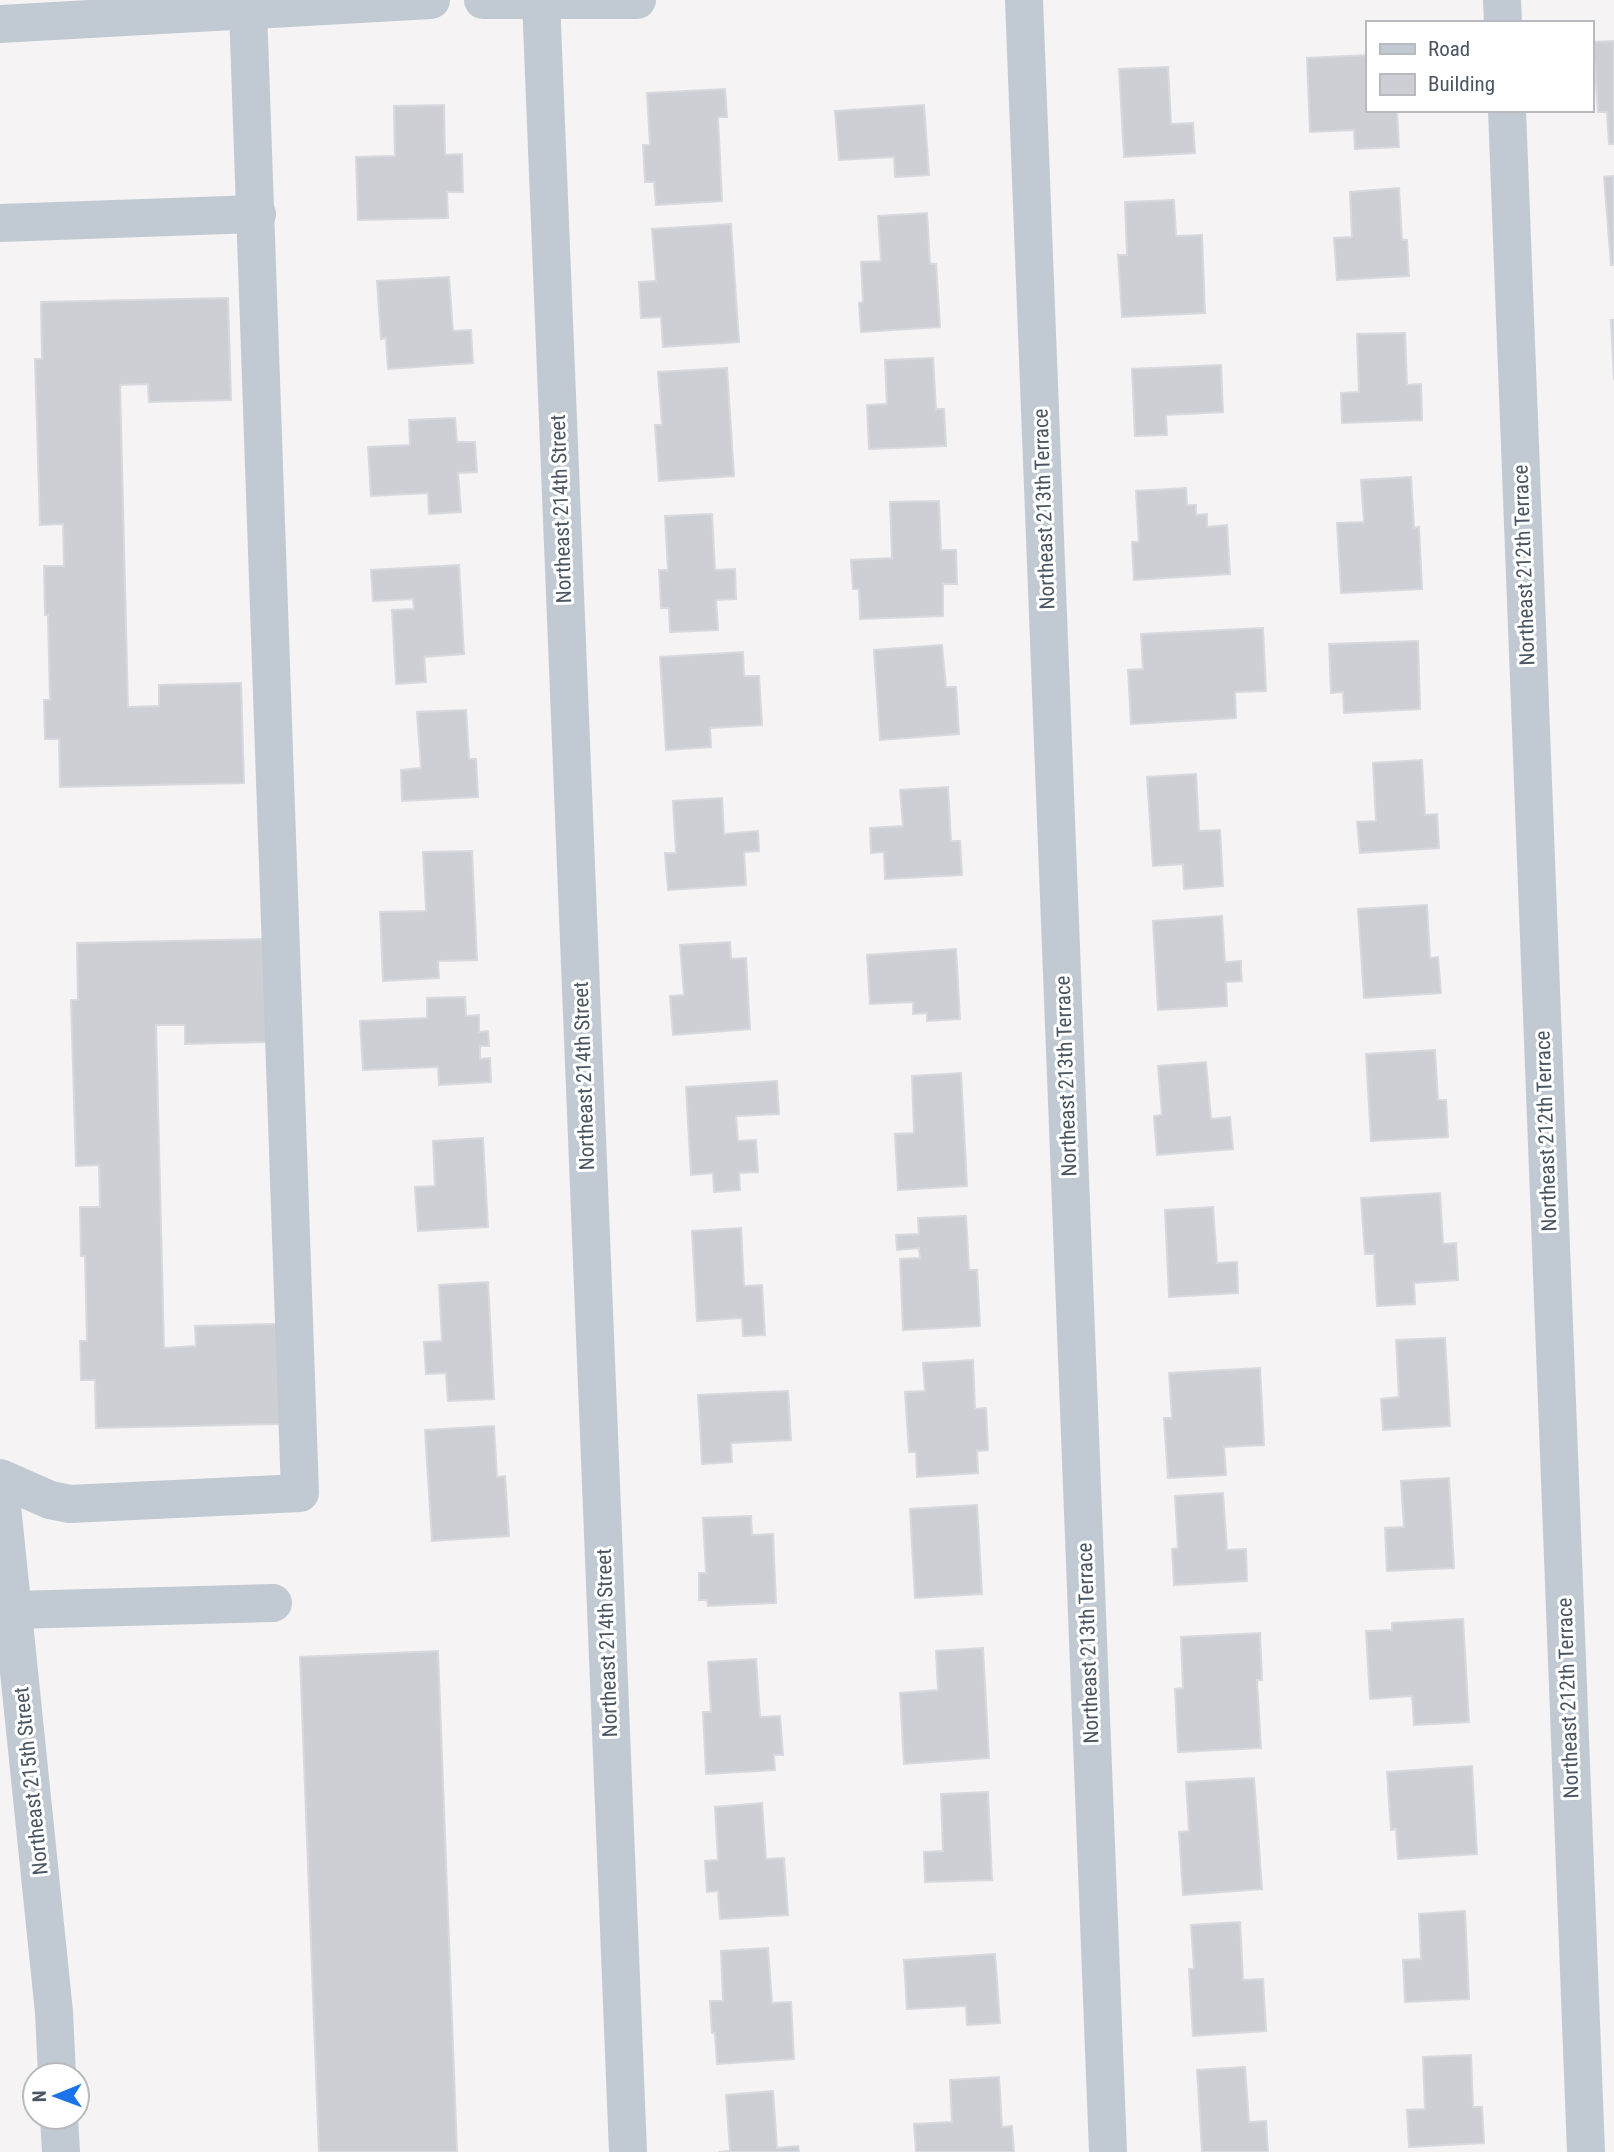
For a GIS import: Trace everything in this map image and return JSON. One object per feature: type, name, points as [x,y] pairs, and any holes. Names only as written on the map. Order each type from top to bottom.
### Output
[{"type":"street","points":[[0,24],[38,11],[248,9],[430,0]]},
{"type":"street","points":[[484,0],[637,0]]},
{"type":"street","name":"Northeast 214th Street","points":[[541,0],[628,2152]]},
{"type":"street","name":"Northeast 213th Terrace","points":[[1024,0],[1108,2152]]},
{"type":"street","points":[[1502,0],[1503,21]]},
{"type":"street","points":[[0,1478],[50,1500],[70,1504],[300,1493],[248,9]]},
{"type":"street","name":"Northeast 212th Terrace","points":[[1507,112],[1586,2152]]},
{"type":"street","points":[[0,223],[257,214]]},
{"type":"street","name":"Northeast 215th Street","points":[[0,1487],[4,1606],[54,2012],[56,2061]]},
{"type":"street","points":[[4,1606],[273,1603]]},
{"type":"street","points":[[60,2131],[61,2152]]},
{"type":"building","points":[[1614,41],[1614,144],[1609,144],[1607,112],[1598,112],[1593,42]]},
{"type":"building","points":[[1366,55],[1366,112],[1397,112],[1399,147],[1355,149],[1354,130],[1310,132],[1307,58]]},
{"type":"building","points":[[1168,67],[1171,124],[1193,123],[1195,153],[1124,157],[1119,69]]},
{"type":"building","points":[[725,89],[727,117],[718,117],[722,201],[656,205],[654,182],[645,182],[643,145],[650,145],[647,93]]},
{"type":"building","points":[[444,105],[445,155],[462,154],[463,192],[447,192],[448,218],[358,220],[356,157],[395,156],[394,106]]},
{"type":"building","points":[[924,105],[929,175],[895,177],[894,157],[839,160],[835,111]]},
{"type":"building","points":[[1614,176],[1614,265],[1611,265],[1604,177]]},
{"type":"building","points":[[1399,188],[1402,240],[1407,240],[1409,276],[1337,280],[1334,238],[1352,237],[1350,192]]},
{"type":"building","points":[[1174,200],[1176,236],[1202,235],[1205,313],[1122,317],[1118,255],[1127,255],[1125,202]]},
{"type":"building","points":[[927,213],[930,264],[936,264],[940,327],[861,332],[861,262],[881,261],[878,216]]},
{"type":"building","points":[[731,224],[739,342],[663,347],[661,317],[641,318],[639,282],[656,281],[652,229]]},
{"type":"building","points":[[449,277],[453,331],[471,330],[473,363],[388,369],[386,338],[381,339],[377,281]]},
{"type":"building","points":[[228,298],[231,400],[149,402],[148,384],[120,385],[128,707],[159,706],[159,685],[241,683],[244,783],[60,787],[59,739],[45,739],[44,700],[50,700],[44,566],[64,566],[63,524],[40,525],[35,359],[42,359],[41,302]]},
{"type":"building","points":[[1611,320],[1614,320],[1614,380]]},
{"type":"building","points":[[1405,333],[1407,385],[1421,384],[1422,420],[1342,423],[1341,393],[1359,392],[1357,334]]},
{"type":"building","points":[[933,358],[936,409],[944,409],[946,446],[869,449],[867,405],[887,404],[885,360]]},
{"type":"building","points":[[1221,365],[1223,412],[1166,415],[1167,435],[1135,436],[1132,369]]},
{"type":"building","points":[[727,368],[734,476],[659,481],[655,425],[662,425],[658,372]]},
{"type":"building","points":[[455,418],[457,442],[475,442],[477,472],[458,473],[461,512],[429,514],[428,493],[371,496],[368,447],[410,445],[409,420]]},
{"type":"building","points":[[1411,477],[1414,528],[1419,527],[1422,589],[1341,593],[1337,523],[1364,522],[1361,480]]},
{"type":"building","points":[[1186,488],[1187,505],[1196,505],[1196,515],[1207,514],[1207,527],[1227,525],[1230,574],[1134,580],[1132,542],[1139,542],[1136,491]]},
{"type":"building","points":[[939,501],[941,550],[956,550],[957,584],[943,584],[943,616],[860,619],[859,589],[853,589],[851,560],[892,558],[890,502]]},
{"type":"building","points":[[712,514],[715,570],[735,569],[736,599],[716,600],[718,630],[670,632],[669,608],[661,608],[659,570],[668,570],[665,516]]},
{"type":"building","points":[[459,565],[464,654],[424,657],[426,682],[396,684],[392,610],[414,609],[413,599],[373,601],[371,570]]},
{"type":"building","points":[[1263,628],[1266,691],[1235,692],[1236,718],[1131,724],[1128,670],[1143,669],[1141,634]]},
{"type":"building","points":[[1418,641],[1420,709],[1344,713],[1343,692],[1331,693],[1329,644]]},
{"type":"building","points":[[942,645],[946,687],[956,687],[959,734],[880,740],[874,650]]},
{"type":"building","points":[[743,652],[744,676],[759,676],[762,725],[710,728],[711,747],[666,750],[660,657]]},
{"type":"building","points":[[466,710],[469,759],[476,759],[478,797],[402,801],[401,770],[421,768],[417,712]]},
{"type":"building","points":[[1422,760],[1425,815],[1437,814],[1439,848],[1360,853],[1357,822],[1376,821],[1373,763]]},
{"type":"building","points":[[1196,774],[1199,831],[1220,830],[1223,886],[1184,889],[1183,864],[1153,866],[1147,777]]},
{"type":"building","points":[[948,787],[951,841],[960,841],[962,875],[885,879],[884,852],[871,853],[870,828],[903,826],[900,790]]},
{"type":"building","points":[[722,798],[724,834],[758,831],[759,851],[744,852],[746,885],[668,890],[665,853],[676,853],[673,801]]},
{"type":"building","points":[[472,851],[477,960],[438,961],[439,978],[383,981],[380,912],[426,911],[423,852]]},
{"type":"building","points":[[1427,905],[1430,958],[1438,957],[1441,993],[1364,998],[1358,909]]},
{"type":"building","points":[[1222,916],[1225,962],[1241,961],[1242,981],[1226,982],[1227,1006],[1158,1010],[1153,921]]},
{"type":"building","points":[[265,939],[267,1042],[185,1044],[185,1025],[156,1025],[164,1348],[196,1346],[195,1326],[277,1324],[280,1424],[96,1428],[95,1380],[81,1380],[80,1341],[87,1341],[85,1256],[81,1256],[80,1207],[100,1207],[99,1165],[76,1166],[71,1000],[78,1000],[77,943]]},
{"type":"building","points":[[730,942],[731,959],[746,958],[750,1029],[673,1035],[670,996],[684,995],[680,945]]},
{"type":"building","points":[[956,949],[960,1019],[927,1021],[927,1013],[913,1014],[913,1002],[870,1004],[867,955]]},
{"type":"building","points":[[465,997],[466,1016],[479,1015],[479,1032],[488,1031],[489,1046],[480,1046],[480,1059],[490,1058],[491,1082],[439,1085],[438,1067],[363,1070],[360,1021],[427,1018],[427,998]]},
{"type":"building","points":[[1435,1050],[1438,1100],[1446,1100],[1448,1137],[1371,1141],[1366,1054]]},
{"type":"building","points":[[1206,1062],[1211,1119],[1230,1117],[1233,1149],[1157,1155],[1154,1116],[1162,1115],[1158,1066]]},
{"type":"building","points":[[961,1073],[967,1186],[898,1190],[895,1134],[914,1133],[912,1076]]},
{"type":"building","points":[[777,1081],[779,1114],[736,1116],[738,1141],[756,1140],[758,1172],[739,1173],[740,1190],[714,1192],[713,1173],[691,1175],[686,1087]]},
{"type":"building","points":[[483,1138],[488,1227],[418,1231],[415,1187],[435,1186],[433,1141]]},
{"type":"building","points":[[1440,1193],[1443,1244],[1456,1243],[1458,1280],[1414,1283],[1415,1304],[1377,1306],[1374,1254],[1365,1254],[1361,1198]]},
{"type":"building","points":[[1213,1207],[1217,1263],[1237,1262],[1238,1293],[1169,1297],[1165,1210]]},
{"type":"building","points":[[966,1216],[969,1270],[977,1270],[980,1326],[903,1330],[900,1259],[920,1258],[919,1248],[897,1250],[896,1235],[919,1234],[918,1218]]},
{"type":"building","points":[[741,1228],[744,1286],[762,1285],[765,1335],[743,1336],[742,1318],[697,1321],[692,1231]]},
{"type":"building","points":[[488,1282],[494,1399],[448,1401],[446,1373],[426,1374],[424,1342],[442,1341],[439,1285]]},
{"type":"building","points":[[1445,1338],[1450,1426],[1383,1430],[1381,1399],[1399,1397],[1396,1340]]},
{"type":"building","points":[[973,1360],[975,1409],[986,1408],[988,1450],[977,1451],[978,1473],[917,1477],[916,1452],[909,1452],[905,1392],[925,1391],[923,1363]]},
{"type":"building","points":[[1260,1368],[1264,1445],[1224,1447],[1226,1475],[1168,1478],[1164,1418],[1172,1418],[1169,1373]]},
{"type":"building","points":[[788,1391],[791,1440],[731,1443],[732,1462],[702,1464],[698,1395]]},
{"type":"building","points":[[494,1426],[497,1477],[505,1476],[509,1536],[432,1541],[425,1430]]},
{"type":"building","points":[[1449,1478],[1454,1568],[1387,1571],[1385,1528],[1404,1527],[1401,1481]]},
{"type":"building","points":[[1223,1493],[1227,1550],[1246,1549],[1247,1581],[1174,1585],[1172,1549],[1178,1548],[1175,1496]]},
{"type":"building","points":[[977,1505],[982,1594],[915,1598],[910,1509]]},
{"type":"building","points":[[751,1516],[752,1535],[773,1534],[776,1603],[708,1606],[707,1600],[699,1600],[699,1573],[706,1573],[703,1518]]},
{"type":"building","points":[[1463,1619],[1469,1722],[1414,1725],[1412,1696],[1370,1699],[1366,1631],[1392,1630],[1392,1623]]},
{"type":"building","points":[[1260,1633],[1262,1680],[1257,1680],[1261,1748],[1178,1752],[1175,1689],[1183,1688],[1181,1637]]},
{"type":"building","points":[[983,1648],[989,1758],[904,1764],[900,1693],[938,1690],[936,1651]]},
{"type":"building","points":[[438,1651],[457,2152],[319,2152],[300,1657]]},
{"type":"building","points":[[756,1659],[760,1717],[780,1716],[783,1755],[774,1755],[775,1770],[706,1774],[703,1712],[711,1712],[708,1662]]},
{"type":"building","points":[[1472,1766],[1477,1854],[1398,1859],[1396,1829],[1391,1830],[1387,1772]]},
{"type":"building","points":[[1254,1778],[1262,1889],[1183,1895],[1179,1832],[1189,1831],[1186,1782]]},
{"type":"building","points":[[988,1792],[992,1880],[925,1882],[924,1852],[943,1851],[941,1794]]},
{"type":"building","points":[[762,1803],[766,1859],[784,1858],[788,1915],[720,1919],[718,1891],[707,1892],[705,1861],[718,1860],[715,1807]]},
{"type":"building","points":[[1465,1911],[1469,1999],[1405,2002],[1403,1960],[1421,1959],[1419,1914]]},
{"type":"building","points":[[1240,1922],[1243,1980],[1263,1979],[1266,2031],[1193,2036],[1189,1969],[1194,1969],[1191,1925]]},
{"type":"building","points":[[768,1948],[772,2003],[791,2002],[794,2059],[717,2064],[710,2001],[723,2001],[721,1951]]},
{"type":"building","points":[[995,1954],[1000,2023],[967,2025],[966,2006],[907,2009],[904,1960]]},
{"type":"building","points":[[1471,2055],[1473,2107],[1482,2107],[1484,2143],[1409,2147],[1407,2110],[1425,2109],[1423,2057]]},
{"type":"building","points":[[1245,2067],[1249,2122],[1266,2121],[1268,2152],[1202,2152],[1197,2070]]},
{"type":"building","points":[[999,2077],[1002,2127],[1012,2126],[1014,2152],[916,2152],[914,2124],[952,2122],[950,2080]]},
{"type":"building","points":[[773,2091],[777,2148],[798,2146],[799,2152],[719,2152],[730,2151],[726,2095]]}]
